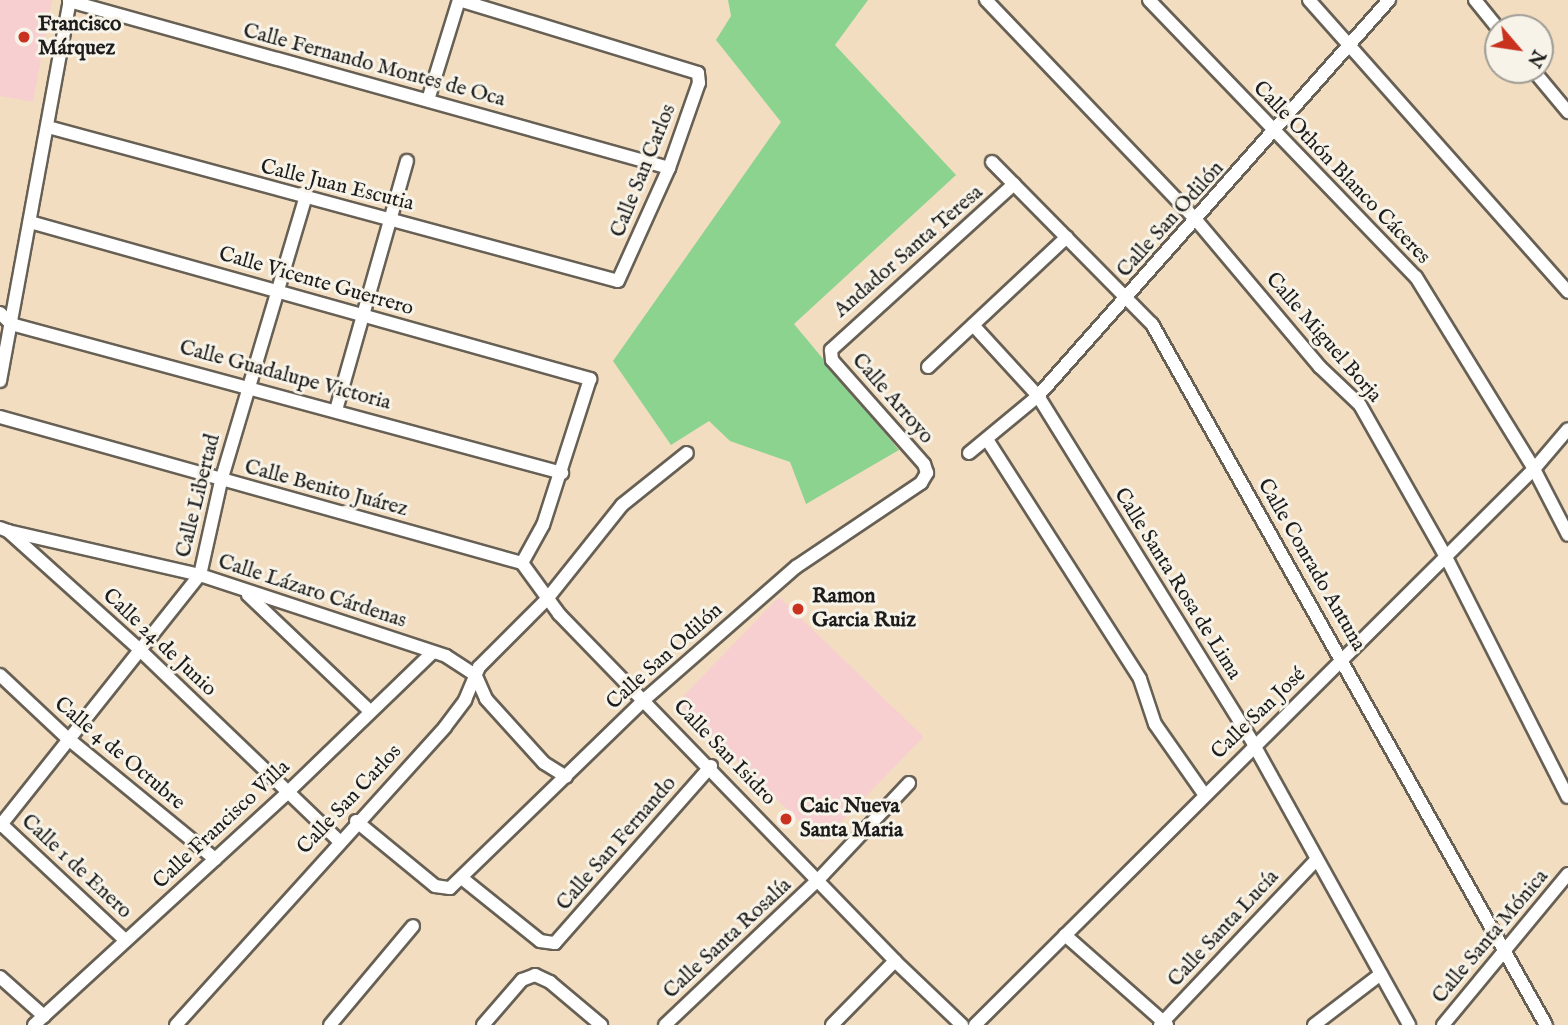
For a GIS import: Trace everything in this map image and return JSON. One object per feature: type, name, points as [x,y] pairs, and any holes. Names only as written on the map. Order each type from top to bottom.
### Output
[{"type":"street","name":"Calle San Carlos","points":[[459,0],[698,73],[699,83],[669,168],[618,281]]},
{"type":"street","points":[[428,100],[459,0]]},
{"type":"street","name":"Calle Miguel Borja","points":[[986,0],[1197,221],[1320,367],[1360,405],[1446,557],[1568,797]]},
{"type":"street","name":"Calle Othón Blanco Cáceres","points":[[1149,0],[1416,276],[1534,469],[1568,534]]},
{"type":"street","points":[[1309,0],[1350,43],[1568,292]]},
{"type":"street","name":"Calle San Odilón","points":[[969,453],[988,441],[1038,396],[1197,221],[1390,0]]},
{"type":"street","points":[[1475,0],[1486,14]]},
{"type":"street","points":[[0,381],[70,1]]},
{"type":"street","name":"Calle Fernando Montes de Oca","points":[[70,1],[669,168]]},
{"type":"street","points":[[1545,84],[1568,112]]},
{"type":"street","name":"Calle Juan Escutia","points":[[48,127],[305,199],[390,219],[618,281]]},
{"type":"street","points":[[336,410],[407,161]]},
{"type":"street","name":"Calle Conrado Antuna","points":[[992,162],[1152,324],[1343,659],[1546,1025]]},
{"type":"street","name":"Andador Santa Teresa","points":[[831,349],[1014,184]]},
{"type":"street","name":"Calle Libertad","points":[[1,824],[66,737],[200,575],[220,481],[274,290],[305,199]]},
{"type":"street","name":"Calle Vicente Guerrero","points":[[30,222],[590,379],[562,473]]},
{"type":"street","points":[[928,367],[1067,237]]},
{"type":"street","name":"Calle Guadalupe Victoria","points":[[0,313],[12,324],[248,385],[562,473]]},
{"type":"street","name":"Calle Santa Rosa de Lima","points":[[973,325],[1038,396],[1254,745],[1409,1025]]},
{"type":"street","name":"Calle Arroyo","points":[[831,349],[832,360],[924,464],[927,473]]},
{"type":"street","name":"Calle Benito Juárez","points":[[0,417],[524,566]]},
{"type":"street","name":"Calle San José","points":[[975,1025],[1204,794],[1534,469],[1568,429]]},
{"type":"street","points":[[988,441],[1140,679],[1155,724],[1204,794]]},
{"type":"street","name":"Calle San Carlos","points":[[176,1025],[338,840],[459,710],[474,674],[547,599],[622,505],[687,453]]},
{"type":"street","points":[[524,566],[562,473]]},
{"type":"street","name":"Calle San Odilón","points":[[356,821],[445,890],[463,879],[645,699],[796,567],[921,483],[927,473]]},
{"type":"street","name":"Calle Lázaro Cárdenas","points":[[4,530],[200,575],[433,652],[474,674]]},
{"type":"street","name":"Calle 24 de Junio","points":[[4,530],[139,650],[338,840]]},
{"type":"street","name":"Calle San Isidro","points":[[524,566],[547,599],[895,961],[962,1025]]},
{"type":"street","points":[[245,592],[370,711]]},
{"type":"street","name":"Calle Francisco Villa","points":[[39,1020],[289,791],[433,652]]},
{"type":"street","points":[[474,674],[486,699],[544,763],[566,776]]},
{"type":"street","name":"Calle 4 de Octubre","points":[[0,675],[66,737],[215,859]]},
{"type":"street","name":"Calle San Fernando","points":[[463,879],[540,941],[551,945],[710,766]]},
{"type":"street","name":"Calle Santa Rosalía","points":[[665,1025],[818,880],[909,783]]},
{"type":"street","name":"Calle 1 de Enero","points":[[1,824],[125,940]]},
{"type":"street","name":"Calle Santa Lucía","points":[[1163,1024],[1317,859]]},
{"type":"street","name":"Calle Santa Mónica","points":[[1443,1025],[1568,874]]},
{"type":"street","points":[[330,1025],[413,926]]},
{"type":"street","points":[[1065,935],[1163,1024]]},
{"type":"street","points":[[832,1025],[895,961]]},
{"type":"street","points":[[1314,1025],[1381,974]]},
{"type":"street","points":[[482,1025],[522,980],[535,975],[550,982],[601,1025]]},
{"type":"street","points":[[0,977],[39,1020]]},
{"type":"shaded area","points":[[0,0],[52,0],[33,102],[0,96]]},
{"type":"shaded area","points":[[779,597],[924,737],[821,842],[677,703]]},
{"type":"green space","points":[[728,0],[868,0],[835,45],[956,175],[794,324],[899,450],[806,504],[790,462],[730,441],[709,421],[671,445],[613,361],[781,122],[716,40],[731,16]]},
{"type":"place","name":"Francisco Márquez","points":[[24,37]]},
{"type":"place","name":"Ramon Garcia Ruiz","points":[[798,609]]},
{"type":"place","name":"Caic Nueva Santa Maria","points":[[786,819]]}]
